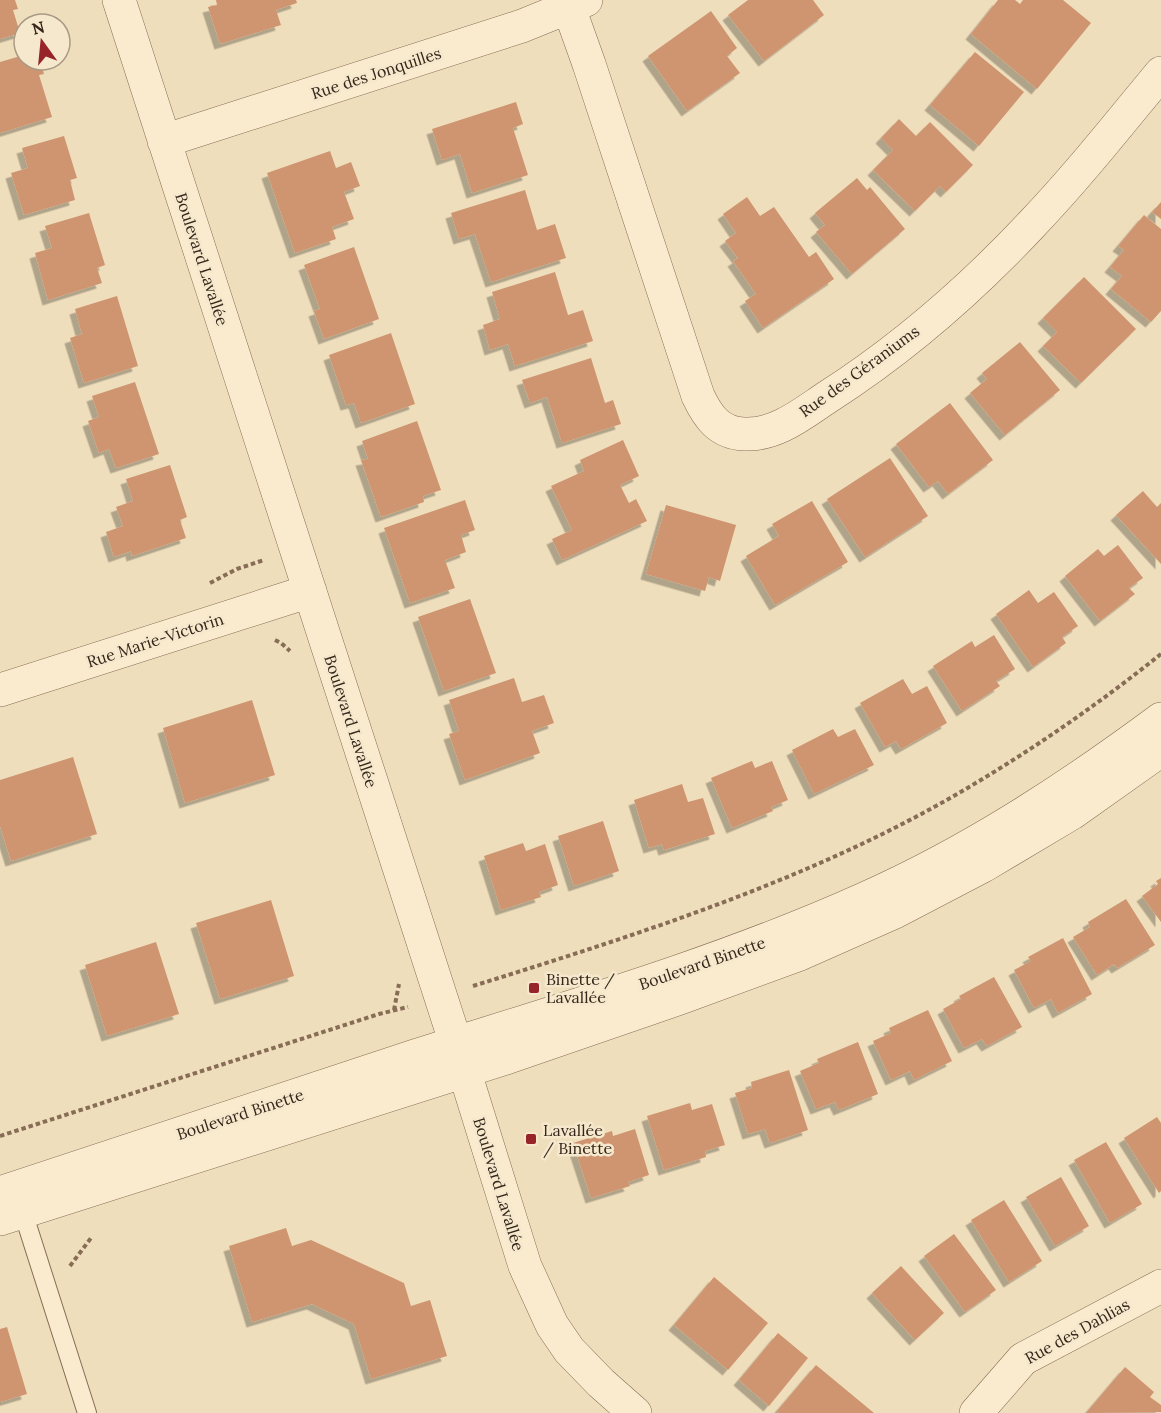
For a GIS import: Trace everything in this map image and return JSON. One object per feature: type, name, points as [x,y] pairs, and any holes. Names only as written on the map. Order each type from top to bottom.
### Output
[{"type":"street","name":"Boulevard Lavallée","points":[[119,0],[460,1057],[525,1266],[546,1312],[569,1350],[590,1373],[635,1413]]},
{"type":"street","name":"Rue des Jonquilles","points":[[164,141],[522,26],[577,4]]},
{"type":"street","name":"Rue des Géraniums","points":[[577,4],[590,64],[698,396],[710,418],[718,426],[735,433],[745,434],[778,427],[802,414],[883,358],[933,317],[990,267],[1031,225],[1084,166],[1161,73]]},
{"type":"street","name":"Rue Marie-Victorin","points":[[0,690],[310,591]]},
{"type":"street","name":"Boulevard Binette","points":[[460,1057],[677,972],[771,938],[867,898],[960,850],[1022,814],[1089,771],[1161,719]]},
{"type":"street","name":"Boulevard Binette","points":[[10,1203],[460,1057],[704,990],[800,954],[865,926],[957,880],[1030,839],[1108,789],[1161,750]]},
{"type":"street","name":"Rue des Dahlias","points":[[976,1413],[1023,1359],[1161,1286]]},
{"type":"lane","points":[[10,1203],[87,1413]]},
{"type":"path","points":[[267,636],[281,643],[294,655]]},
{"type":"path","points":[[489,980],[743,895],[910,819],[946,800],[1025,751],[1125,683],[1161,654]]},
{"type":"path","points":[[0,1136],[394,1010],[399,981]]},
{"type":"path","points":[[66,1269],[91,1238]]},
{"type":"building","points":[[0,0],[15,0],[18,9],[12,12],[12,35],[0,39]]},
{"type":"building","points":[[216,0],[296,0],[297,3],[276,10],[281,25],[220,44],[208,7],[217,5]]},
{"type":"building","points":[[748,0],[813,0],[824,15],[764,61],[728,15]]},
{"type":"building","points":[[998,0],[1015,0],[1020,4],[1023,0],[1063,0],[1091,23],[1037,89],[971,34]]},
{"type":"building","points":[[711,11],[737,48],[727,56],[740,73],[687,111],[648,56]]},
{"type":"building","points":[[975,52],[1024,92],[979,146],[930,105]]},
{"type":"building","points":[[12,58],[12,72],[43,72],[44,74],[39,75],[52,117],[0,133],[0,62]]},
{"type":"building","points":[[516,102],[523,124],[513,128],[528,175],[472,193],[460,154],[442,160],[432,129]]},
{"type":"building","points":[[899,119],[916,136],[930,122],[973,165],[946,192],[940,186],[915,211],[873,170],[893,150],[881,138]]},
{"type":"building","points":[[64,136],[77,178],[70,180],[75,200],[24,215],[11,173],[28,168],[22,148]]},
{"type":"building","points":[[330,151],[336,168],[351,162],[360,186],[344,192],[354,219],[332,227],[336,239],[295,253],[267,173]]},
{"type":"building","points":[[857,178],[867,190],[870,187],[905,229],[852,274],[816,232],[825,225],[815,213]]},
{"type":"building","points":[[525,190],[537,230],[555,224],[566,258],[491,282],[475,234],[459,239],[451,213]]},
{"type":"building","points":[[747,197],[760,216],[774,207],[809,257],[816,252],[834,279],[763,328],[745,301],[756,294],[733,261],[738,258],[725,241],[736,233],[723,214]]},
{"type":"building","points":[[1161,202],[1161,219],[1152,212]]},
{"type":"building","points":[[89,213],[105,265],[97,268],[102,283],[48,300],[35,253],[52,248],[45,226]]},
{"type":"building","points":[[1144,215],[1161,229],[1161,311],[1151,322],[1111,289],[1122,276],[1110,267],[1124,250],[1118,246]]},
{"type":"building","points":[[354,247],[379,319],[324,339],[314,311],[320,309],[304,265]]},
{"type":"building","points":[[555,272],[568,315],[583,310],[593,341],[515,366],[508,344],[490,350],[483,325],[500,319],[492,292]]},
{"type":"building","points":[[1084,277],[1136,329],[1081,383],[1043,346],[1057,332],[1043,318]]},
{"type":"building","points":[[117,296],[138,366],[84,383],[70,338],[82,334],[75,309]]},
{"type":"building","points":[[391,333],[415,404],[361,423],[354,403],[346,405],[329,355]]},
{"type":"building","points":[[1020,342],[1060,390],[1005,435],[970,393],[987,379],[982,373]]},
{"type":"building","points":[[591,358],[605,403],[613,400],[621,424],[562,443],[547,397],[530,403],[522,380]]},
{"type":"building","points":[[135,382],[159,454],[116,468],[109,449],[99,453],[88,421],[99,417],[92,396]]},
{"type":"building","points":[[950,403],[993,460],[948,494],[938,481],[929,487],[896,444]]},
{"type":"building","points":[[417,421],[441,490],[423,496],[424,502],[381,517],[361,460],[368,459],[362,441]]},
{"type":"building","points":[[623,440],[639,476],[620,485],[629,503],[636,499],[647,521],[562,560],[552,539],[572,530],[551,486],[584,471],[580,460]]},
{"type":"building","points":[[890,458],[928,516],[865,557],[827,499]]},
{"type":"building","points":[[170,465],[187,517],[180,520],[186,538],[132,556],[131,551],[114,557],[106,532],[123,526],[116,507],[133,501],[126,479]]},
{"type":"building","points":[[1143,491],[1157,507],[1161,503],[1161,564],[1116,515]]},
{"type":"building","points":[[465,500],[475,530],[461,535],[466,552],[445,560],[455,588],[410,603],[384,528]]},
{"type":"building","points":[[812,501],[848,562],[775,605],[746,556],[779,536],[772,524]]},
{"type":"building","points":[[666,505],[736,525],[720,581],[709,577],[705,591],[646,574]]},
{"type":"building","points":[[1118,545],[1143,578],[1129,588],[1135,594],[1100,621],[1065,576],[1098,549],[1104,556]]},
{"type":"building","points":[[1029,590],[1038,603],[1054,592],[1078,626],[1062,637],[1066,643],[1033,667],[996,614]]},
{"type":"building","points":[[470,599],[496,673],[444,691],[418,617]]},
{"type":"building","points":[[994,635],[1015,669],[996,681],[1000,686],[962,711],[933,666],[972,641],[975,647]]},
{"type":"building","points":[[514,678],[522,702],[544,695],[554,723],[532,731],[540,753],[465,780],[449,734],[459,731],[449,700]]},
{"type":"building","points":[[903,679],[912,694],[927,686],[947,723],[901,749],[896,741],[885,747],[860,703]]},
{"type":"building","points":[[252,700],[275,775],[185,803],[163,728]]},
{"type":"building","points":[[833,729],[838,737],[855,729],[874,765],[814,794],[792,750]]},
{"type":"building","points":[[73,757],[97,834],[11,861],[0,826],[0,780]]},
{"type":"building","points":[[752,761],[755,768],[772,761],[788,800],[771,807],[773,811],[732,828],[711,778]]},
{"type":"building","points":[[682,784],[688,802],[703,798],[715,834],[664,850],[662,844],[649,848],[634,800]]},
{"type":"building","points":[[603,821],[619,871],[574,886],[558,836]]},
{"type":"building","points":[[523,843],[526,851],[545,844],[558,885],[539,892],[541,897],[501,910],[484,856]]},
{"type":"building","points":[[1161,878],[1161,922],[1142,896],[1158,884],[1156,881]]},
{"type":"building","points":[[1126,899],[1155,945],[1117,968],[1114,964],[1097,975],[1073,937],[1090,927],[1088,922]]},
{"type":"building","points":[[271,900],[294,976],[220,999],[196,923]]},
{"type":"building","points":[[1063,938],[1092,994],[1058,1013],[1051,999],[1034,1008],[1014,970],[1031,961],[1028,957]]},
{"type":"building","points":[[156,942],[179,1014],[107,1036],[85,965]]},
{"type":"building","points":[[994,977],[1022,1027],[987,1046],[982,1039],[964,1048],[943,1009],[961,999],[959,996]]},
{"type":"building","points":[[928,1010],[952,1061],[914,1080],[910,1071],[891,1080],[873,1041],[891,1033],[889,1028]]},
{"type":"building","points":[[858,1042],[878,1094],[839,1110],[835,1102],[816,1109],[800,1071],[819,1063],[817,1059]]},
{"type":"building","points":[[789,1070],[808,1130],[770,1143],[765,1129],[748,1134],[735,1093],[752,1088],[751,1082]]},
{"type":"building","points":[[690,1103],[692,1110],[712,1104],[725,1145],[705,1151],[706,1157],[664,1170],[647,1116]]},
{"type":"building","points":[[1157,1117],[1161,1123],[1161,1191],[1159,1193],[1124,1138]]},
{"type":"building","points":[[635,1129],[649,1175],[628,1182],[630,1186],[591,1198],[573,1143],[612,1131],[613,1136]]},
{"type":"building","points":[[1106,1142],[1142,1204],[1110,1223],[1074,1160]]},
{"type":"building","points":[[1061,1177],[1089,1226],[1055,1246],[1026,1197]]},
{"type":"building","points":[[1004,1200],[1042,1261],[1009,1282],[971,1220]]},
{"type":"building","points":[[286,1228],[292,1246],[311,1240],[404,1283],[411,1306],[430,1300],[447,1356],[371,1379],[354,1324],[312,1304],[252,1322],[229,1246]]},
{"type":"building","points":[[954,1234],[996,1290],[965,1312],[924,1256]]},
{"type":"building","points":[[901,1266],[944,1313],[915,1340],[872,1293]]},
{"type":"building","points":[[714,1277],[768,1323],[728,1370],[674,1325]]},
{"type":"building","points":[[7,1327],[27,1394],[0,1402],[0,1329]]},
{"type":"building","points":[[778,1333],[808,1358],[769,1406],[739,1380]]},
{"type":"building","points":[[816,1365],[874,1413],[779,1413],[777,1411]]},
{"type":"building","points":[[1125,1367],[1154,1392],[1150,1397],[1161,1405],[1161,1412],[1086,1413]]},
{"type":"place","name":"Binette / Lavallée","points":[[534,988]]},
{"type":"place","name":"Lavallée / Binette","points":[[531,1139]]}]
